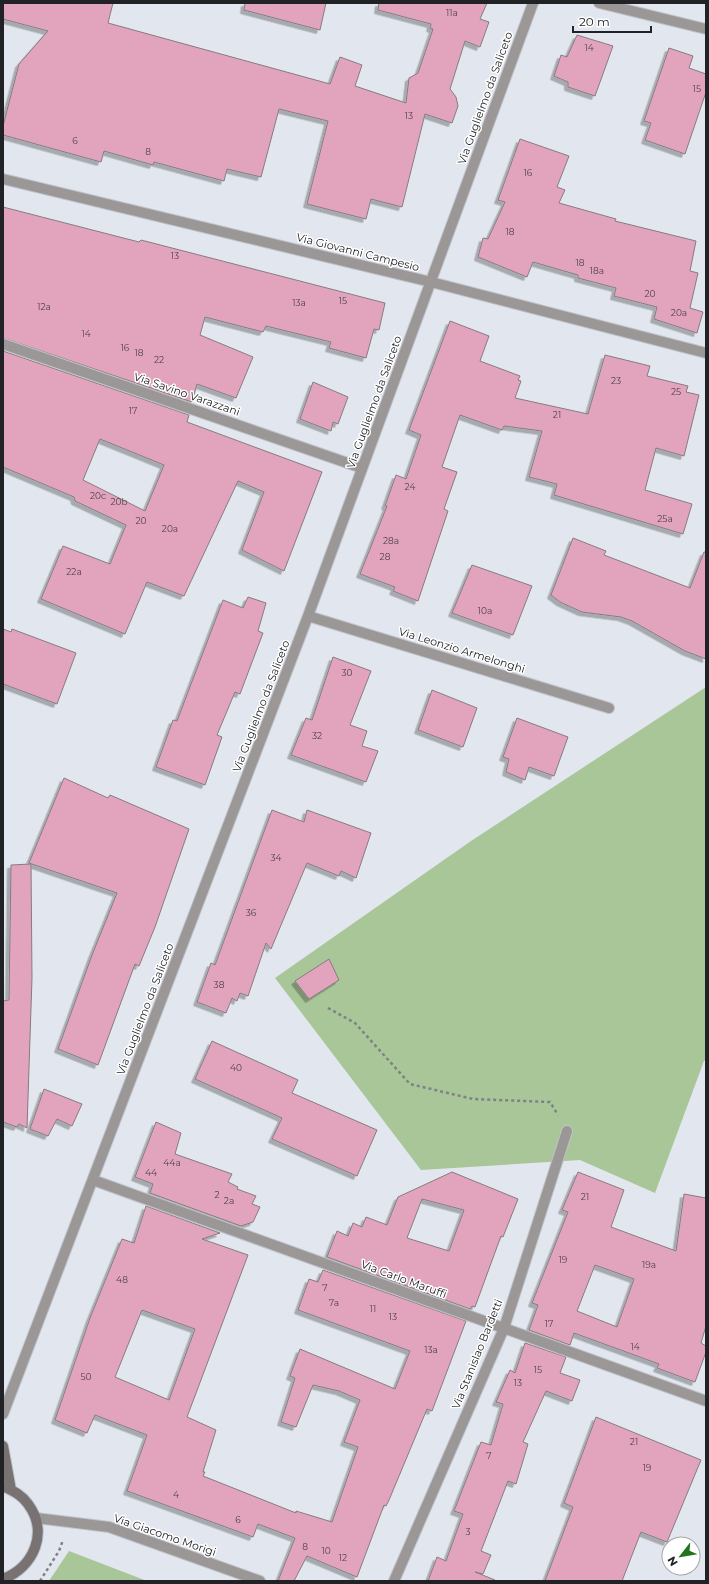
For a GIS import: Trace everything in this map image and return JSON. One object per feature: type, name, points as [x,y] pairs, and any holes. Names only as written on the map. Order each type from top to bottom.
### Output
[{"type":"main road","points":[[3,1446],[7,1488],[16,1492],[28,1503],[36,1518],[38,1534],[35,1550],[26,1564],[14,1575],[3,1579]]},
{"type":"street","name":"Via Guglielmo da Saliceto","points":[[3,1414],[308,616],[533,3]]},
{"type":"street","points":[[599,3],[706,29]]},
{"type":"street","name":"Via Giovanni Campesio","points":[[3,179],[431,282],[706,353]]},
{"type":"street","name":"Via Savino Varazzani","points":[[3,344],[362,468]]},
{"type":"street","name":"Via Leonzio Armelonghi","points":[[308,616],[609,708]]},
{"type":"street","name":"Via Stanislao Bardetti","points":[[394,1581],[504,1328],[567,1131]]},
{"type":"street","name":"Via Carlo Maruffi","points":[[93,1180],[706,1401]]},
{"type":"street","name":"Via Giacomo Morigi","points":[[36,1518],[109,1527],[260,1581]]},
{"type":"path","points":[[328,1008],[355,1023],[410,1084],[473,1099],[550,1102],[567,1131]]},
{"type":"path","points":[[40,1581],[59,1552],[70,1522]]},
{"type":"green space","points":[[706,687],[706,1060],[704,1061],[655,1193],[580,1160],[421,1170],[275,978],[471,841]]},
{"type":"green space","points":[[69,1551],[147,1581],[49,1581]]},
{"type":"building","points":[[3,3],[113,3],[108,23],[330,84],[340,57],[362,65],[355,86],[406,103],[409,78],[418,73],[433,29],[430,28],[431,24],[378,10],[379,3],[487,3],[480,19],[489,22],[480,47],[465,41],[450,89],[456,97],[458,106],[452,123],[425,114],[402,207],[371,199],[366,219],[307,204],[328,121],[279,109],[261,177],[227,169],[224,181],[154,162],[153,165],[104,151],[101,162],[3,135],[3,126],[19,64],[48,31],[3,19]]},
{"type":"building","points":[[245,3],[326,3],[320,30],[244,10]]},
{"type":"building","points":[[577,35],[613,46],[595,96],[568,87],[568,82],[554,76],[561,55],[567,57]]},
{"type":"building","points":[[669,48],[693,56],[689,68],[706,74],[706,92],[685,154],[645,140],[651,123],[644,121]]},
{"type":"building","points":[[520,139],[569,156],[557,187],[565,190],[559,203],[616,219],[615,221],[696,241],[690,271],[698,273],[690,308],[703,312],[697,333],[654,319],[657,307],[614,296],[616,288],[578,278],[578,275],[533,262],[527,277],[478,257],[483,238],[488,239],[505,202],[498,200]]},
{"type":"building","points":[[3,207],[139,242],[141,240],[385,303],[379,330],[374,329],[366,358],[329,348],[331,342],[266,326],[263,332],[205,317],[200,335],[253,357],[236,398],[197,384],[192,402],[3,338]]},
{"type":"building","points":[[450,321],[489,336],[480,361],[520,376],[518,380],[521,381],[515,398],[588,414],[605,355],[650,366],[647,376],[688,386],[686,392],[699,395],[684,456],[656,448],[645,490],[692,504],[683,534],[554,495],[557,484],[529,477],[542,431],[504,426],[502,430],[460,415],[442,467],[457,472],[444,509],[448,511],[418,601],[393,591],[395,587],[360,574],[387,506],[385,506],[396,475],[406,479],[421,435],[409,430]]},
{"type":"building","points":[[3,351],[189,415],[187,422],[322,472],[284,571],[242,550],[264,492],[238,481],[184,596],[147,582],[125,634],[41,599],[63,546],[110,564],[126,525],[75,501],[74,497],[3,467]],"holes":[[[100,439],[164,465],[145,511],[83,480]]]},
{"type":"building","points":[[313,382],[348,397],[338,424],[333,422],[331,431],[300,419]]},
{"type":"building","points":[[573,538],[606,551],[604,555],[690,588],[704,552],[706,552],[706,659],[685,651],[632,621],[621,617],[582,612],[560,602],[551,595]]},
{"type":"building","points":[[472,565],[532,586],[513,635],[452,613]]},
{"type":"building","points":[[248,597],[266,603],[258,631],[263,633],[240,694],[235,692],[217,735],[222,737],[205,785],[156,767],[173,720],[177,721],[223,600],[243,608]]},
{"type":"building","points":[[3,629],[11,632],[12,629],[76,653],[57,704],[3,684]]},
{"type":"building","points":[[333,657],[371,671],[350,725],[367,731],[362,746],[378,751],[366,782],[291,755],[306,718],[312,720]]},
{"type":"building","points":[[432,690],[477,708],[463,747],[418,730]]},
{"type":"building","points":[[517,718],[568,737],[554,776],[529,767],[525,780],[506,772],[509,759],[503,757]]},
{"type":"building","points":[[64,778],[108,798],[110,795],[189,829],[155,927],[139,966],[135,964],[98,1065],[58,1049],[92,955],[117,893],[29,863]]},
{"type":"building","points":[[272,810],[304,822],[307,810],[371,833],[356,878],[341,871],[339,876],[307,863],[271,949],[266,943],[248,996],[240,993],[237,1001],[232,998],[226,1013],[197,1002],[211,963],[215,965]]},
{"type":"building","points":[[31,864],[32,978],[27,1128],[19,1124],[17,1127],[3,1122],[3,1001],[9,1000],[11,865]]},
{"type":"building","points":[[329,959],[339,980],[309,999],[295,981]]},
{"type":"building","points":[[212,1041],[298,1080],[292,1093],[377,1130],[357,1176],[272,1139],[282,1118],[195,1079]]},
{"type":"building","points":[[44,1089],[82,1104],[72,1126],[57,1119],[48,1136],[30,1129]]},
{"type":"building","points":[[156,1122],[181,1133],[175,1154],[232,1174],[228,1182],[238,1187],[237,1189],[256,1196],[252,1204],[260,1207],[253,1222],[241,1226],[150,1193],[153,1184],[135,1177]]},
{"type":"building","points":[[452,1172],[518,1199],[503,1237],[501,1236],[475,1307],[472,1306],[470,1309],[327,1257],[337,1231],[348,1236],[353,1223],[362,1227],[366,1217],[387,1225],[398,1197]],"holes":[[[422,1199],[464,1210],[449,1251],[407,1238]]]},
{"type":"building","points":[[578,1172],[624,1190],[611,1227],[676,1251],[684,1194],[706,1198],[706,1326],[701,1343],[706,1346],[706,1352],[695,1382],[657,1368],[659,1364],[574,1333],[570,1345],[529,1330],[538,1305],[532,1303],[568,1212],[562,1210]],"holes":[[[595,1265],[634,1279],[617,1327],[577,1311]]]},
{"type":"building","points":[[146,1206],[220,1233],[202,1239],[248,1255],[187,1417],[216,1430],[203,1476],[296,1513],[296,1511],[332,1522],[358,1447],[344,1442],[360,1400],[339,1391],[313,1385],[296,1427],[281,1422],[295,1378],[290,1376],[300,1349],[395,1389],[410,1351],[298,1310],[309,1279],[318,1282],[323,1270],[466,1321],[432,1411],[427,1409],[389,1500],[386,1506],[384,1505],[357,1577],[307,1556],[294,1581],[278,1581],[295,1538],[258,1524],[253,1537],[127,1491],[147,1435],[95,1415],[87,1433],[55,1420],[90,1318],[122,1239],[134,1243]],"holes":[[[142,1310],[195,1329],[169,1400],[115,1377]]]},
{"type":"building","points":[[525,1343],[566,1357],[560,1373],[580,1380],[572,1401],[546,1391],[523,1442],[528,1444],[516,1484],[508,1481],[481,1551],[491,1555],[483,1574],[475,1572],[495,1580],[428,1581],[437,1557],[446,1561],[463,1514],[454,1511],[481,1442],[491,1445],[503,1404],[496,1402],[510,1370],[515,1373]]},
{"type":"building","points":[[596,1417],[701,1460],[669,1536],[661,1536],[661,1540],[641,1532],[622,1581],[545,1581],[573,1507],[564,1503]]}]
